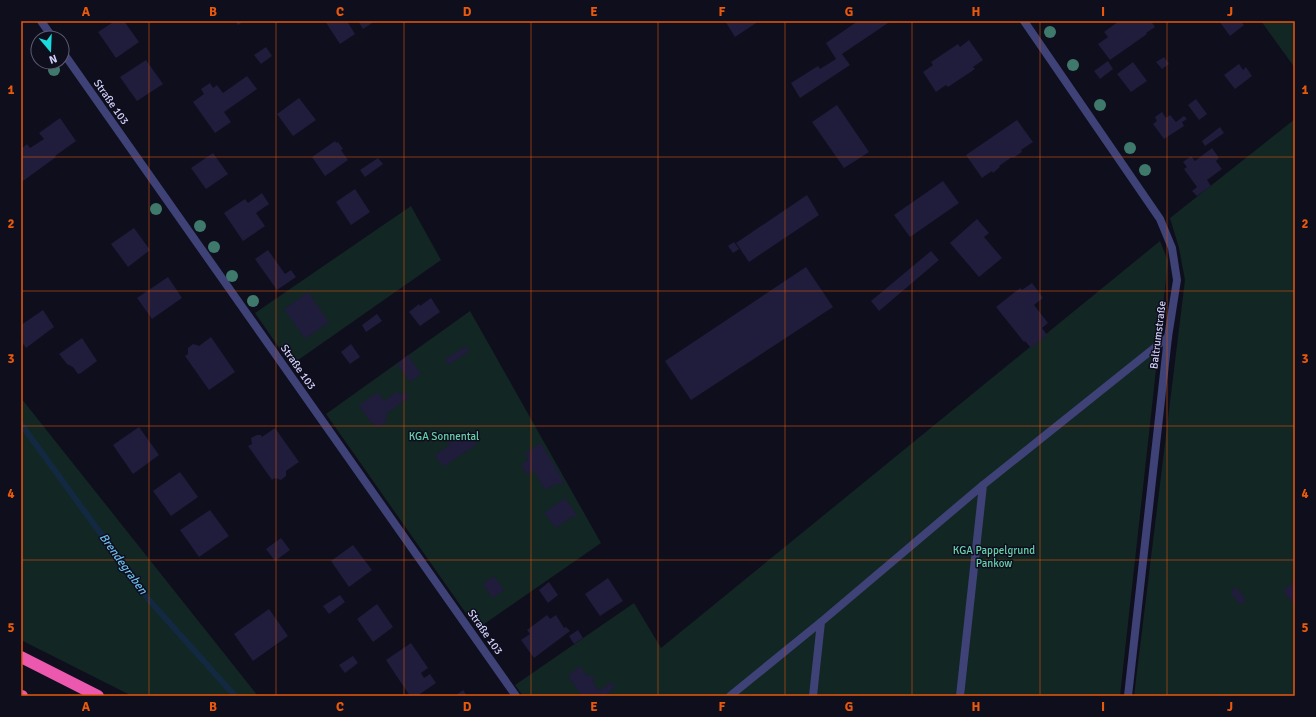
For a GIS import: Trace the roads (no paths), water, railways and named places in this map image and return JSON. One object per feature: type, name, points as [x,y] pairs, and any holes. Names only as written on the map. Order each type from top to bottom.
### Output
[{"type":"highway","points":[[21,657],[98,696]]},
{"type":"street","points":[[41,21],[47,30]]},
{"type":"street","name":"Baltrumstraße","points":[[1024,21],[1160,219],[1172,248],[1176,280],[1168,337],[1128,696]]},
{"type":"street","name":"Straße 103","points":[[70,62],[516,696]]},
{"type":"street","points":[[730,696],[821,622],[983,485],[1168,337]]},
{"type":"street","points":[[960,696],[983,485]]},
{"type":"street","points":[[813,696],[821,622]]},
{"type":"waterway","name":"Brendegraben","points":[[21,424],[149,600],[235,696]]},
{"type":"park label","name":"KGA Sonnental","points":[[444,436]]},
{"type":"park label","name":"KGA Pappelgrund Pankow","points":[[994,556]]}]
